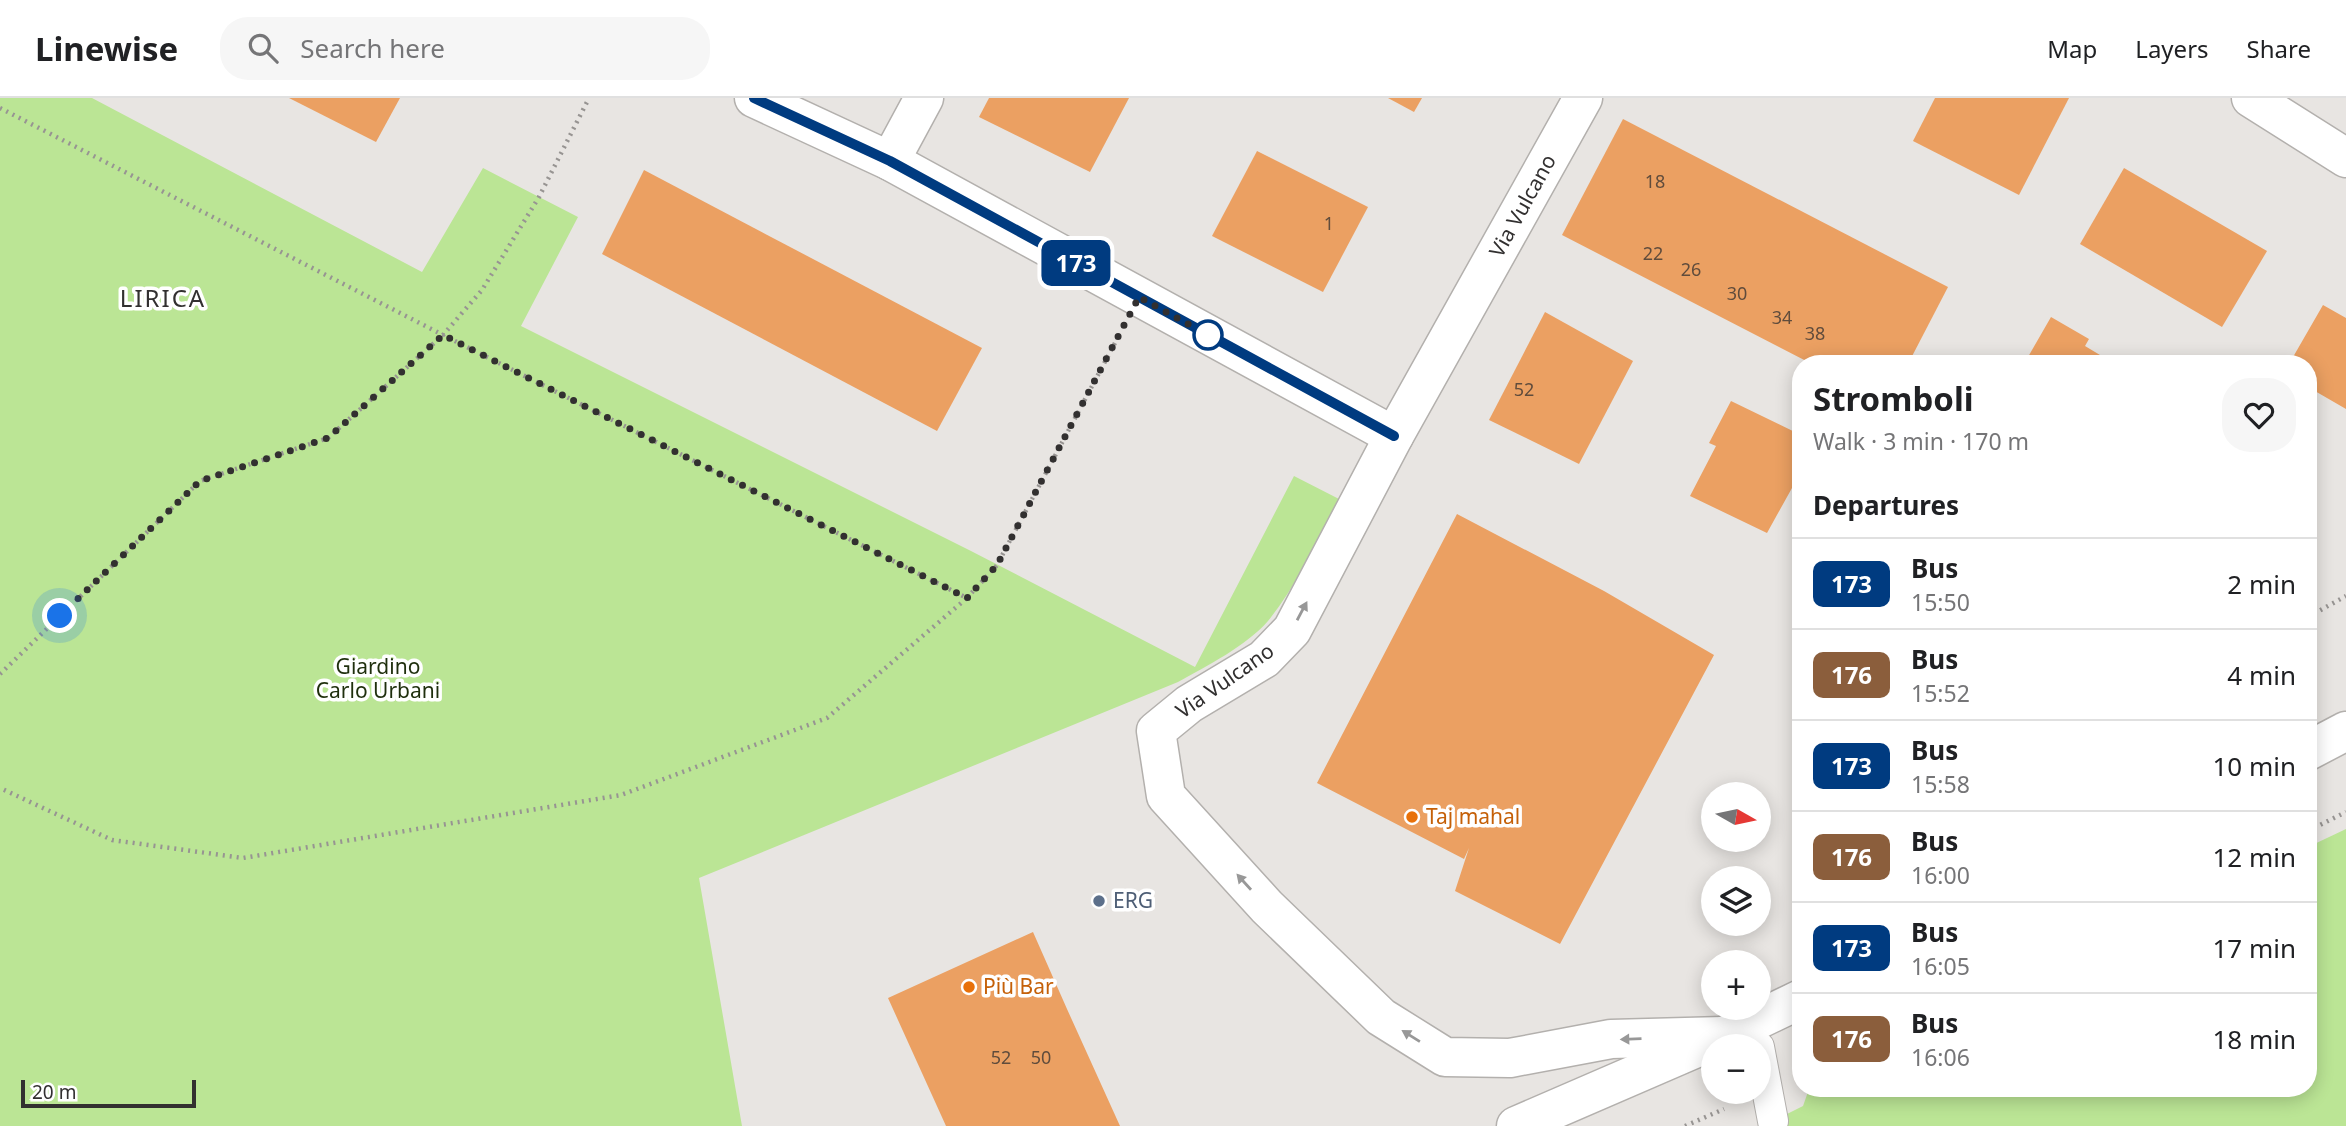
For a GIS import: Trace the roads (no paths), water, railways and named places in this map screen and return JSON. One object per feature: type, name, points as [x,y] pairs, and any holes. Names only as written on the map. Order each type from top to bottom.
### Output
[{"type":"street","points":[[754,98],[890,161],[1394,436]]},
{"type":"street","points":[[890,161],[923,98]]},
{"type":"street","name":"Via Vulcano","points":[[1583,98],[1394,436],[1292,630],[1264,659],[1189,704],[1156,731],[1166,796],[1267,907],[1381,1017],[1445,1056],[1510,1058],[1611,1039],[1701,1038]]},
{"type":"street","points":[[2251,98],[2346,158]]},
{"type":"street","points":[[2317,746],[2346,730]]},
{"type":"street","points":[[1754,1034],[1792,1006]]},
{"type":"street","points":[[1516,1126],[1701,1056]]},
{"type":"lane","points":[[1768,1104],[1773,1121]]},
{"type":"place","name":"Taj mahal","points":[[1412,817]]},
{"type":"place","name":"ERG","points":[[1099,901]]},
{"type":"place","name":"Più Bar","points":[[969,987]]},
{"type":"district","name":"LIRICA","points":[[163,299]]},
{"type":"park label","name":"Giardino Carlo Urbani","points":[[378,679]]}]
